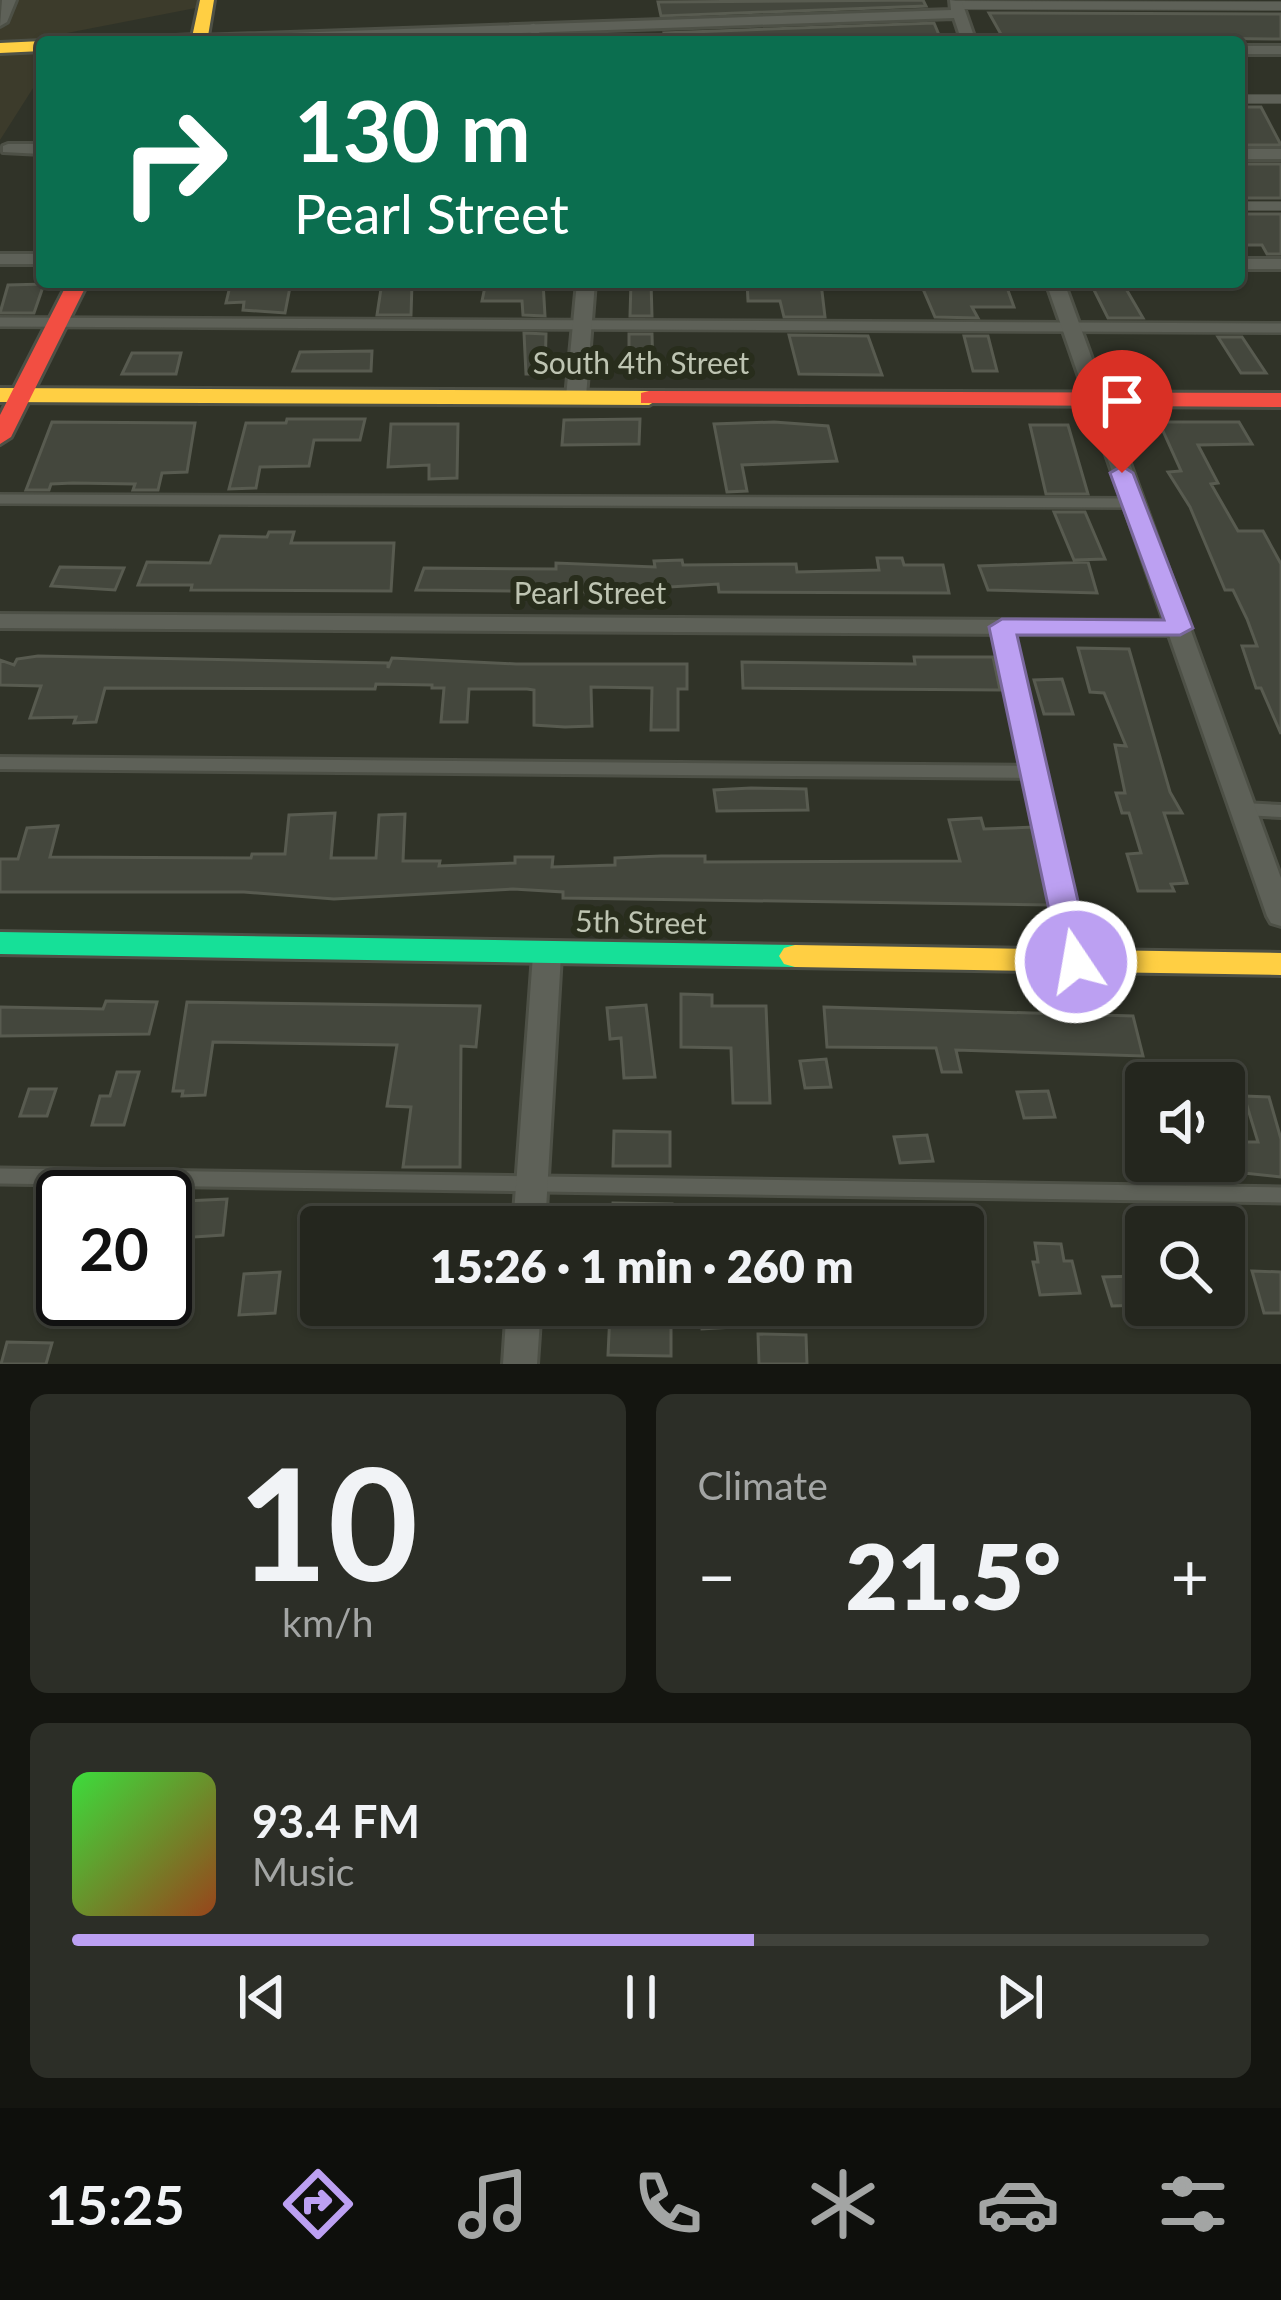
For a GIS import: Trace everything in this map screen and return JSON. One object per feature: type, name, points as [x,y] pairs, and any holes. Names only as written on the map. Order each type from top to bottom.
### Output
[{"type":"street","points":[[0,22],[9,0]]},
{"type":"street","points":[[200,36],[207,0]]},
{"type":"street","points":[[480,36],[956,6],[967,36]]},
{"type":"street","points":[[604,26],[607,7]]},
{"type":"street","points":[[0,48],[36,46]]},
{"type":"street","points":[[1245,50],[1281,50]]},
{"type":"street","points":[[8,149],[36,149]]},
{"type":"street","points":[[1245,154],[1281,154]]},
{"type":"street","points":[[0,259],[36,259]]},
{"type":"street","points":[[1245,264],[1281,264]]},
{"type":"street","points":[[0,437],[10,395],[75,288]]},
{"type":"street","points":[[576,397],[586,288]]},
{"type":"street","points":[[1057,288],[1281,916]]},
{"type":"street","name":"South 4th Street","points":[[10,395],[1281,400]]},
{"type":"street","name":"Pearl Street","points":[[0,621],[1180,628]]},
{"type":"street","name":"5th Street","points":[[0,943],[1281,964]]},
{"type":"street","points":[[531,1206],[547,955]]},
{"type":"street","points":[[520,1364],[523,1326]]},
{"type":"lane","points":[[956,6],[1281,6]]},
{"type":"lane","points":[[1245,99],[1281,99]]},
{"type":"lane","points":[[1245,206],[1281,206]]},
{"type":"lane","points":[[0,322],[1281,328]]},
{"type":"lane","points":[[0,499],[1132,503]]},
{"type":"lane","points":[[1002,627],[1076,962]]},
{"type":"lane","points":[[0,763],[1034,772]]},
{"type":"lane","points":[[1243,809],[1281,811]]},
{"type":"lane","points":[[0,1176],[1281,1195]]},
{"type":"shaded area","points":[[10,0],[207,0],[206,6],[0,46],[0,23]]},
{"type":"shaded area","points":[[36,53],[36,83],[0,140],[0,55]]},
{"type":"building","points":[[923,0],[926,6],[661,16],[658,2]]},
{"type":"building","points":[[989,13],[1281,14],[1281,39],[1002,36]]},
{"type":"building","points":[[934,23],[939,36],[665,36]]},
{"type":"building","points":[[1245,107],[1261,107],[1281,145],[1245,145]]},
{"type":"building","points":[[1245,164],[1281,164],[1281,198],[1245,198]]},
{"type":"building","points":[[1245,214],[1281,214],[1281,254],[1267,254],[1262,245],[1245,245]]},
{"type":"building","points":[[8,285],[43,288],[34,313],[0,313]]},
{"type":"building","points":[[230,288],[290,288],[285,313],[243,310],[244,302],[226,303]]},
{"type":"building","points":[[381,288],[412,288],[411,315],[377,315]]},
{"type":"building","points":[[485,288],[543,288],[545,316],[523,315],[522,301],[482,301]]},
{"type":"building","points":[[631,288],[651,288],[652,316],[630,316]]},
{"type":"building","points":[[747,288],[822,288],[825,317],[784,317],[780,301],[748,301]]},
{"type":"building","points":[[923,288],[1007,288],[1014,307],[972,307],[978,318],[935,317]]},
{"type":"building","points":[[1093,288],[1126,288],[1143,318],[1108,318]]},
{"type":"building","points":[[524,333],[546,334],[545,374],[526,374]]},
{"type":"building","points":[[629,334],[652,334],[653,373],[629,373]]},
{"type":"building","points":[[789,335],[868,336],[882,375],[799,374]]},
{"type":"building","points":[[964,336],[988,336],[997,371],[973,371]]},
{"type":"building","points":[[1218,337],[1242,337],[1266,373],[1241,373]]},
{"type":"building","points":[[372,351],[371,371],[293,371],[300,352]]},
{"type":"building","points":[[132,353],[181,353],[176,374],[122,374]]},
{"type":"building","points":[[287,419],[365,419],[360,440],[314,440],[309,466],[260,467],[256,488],[229,489],[246,423],[286,423]]},
{"type":"building","points":[[640,419],[639,444],[562,445],[564,420]]},
{"type":"building","points":[[52,422],[195,423],[187,472],[162,473],[158,490],[133,490],[135,484],[73,483],[26,490]]},
{"type":"building","points":[[1159,422],[1239,422],[1252,444],[1198,445],[1218,483],[1211,484],[1238,531],[1263,531],[1281,564],[1281,734],[1261,688],[1256,688],[1242,646],[1257,646],[1247,619],[1233,590],[1225,590],[1190,507],[1168,472],[1181,471]]},
{"type":"building","points":[[391,424],[458,424],[457,478],[429,479],[429,465],[388,467]]},
{"type":"building","points":[[714,424],[828,426],[837,461],[742,465],[747,491],[727,492]]},
{"type":"building","points":[[1030,425],[1068,425],[1088,494],[1046,494]]},
{"type":"building","points":[[1054,512],[1085,512],[1105,559],[1074,560]]},
{"type":"building","points":[[269,532],[294,532],[291,543],[394,543],[391,591],[191,590],[192,585],[138,585],[147,562],[210,563],[220,536],[267,537]]},
{"type":"building","points":[[877,558],[902,558],[904,565],[943,565],[949,593],[719,592],[718,584],[587,592],[416,590],[424,568],[556,569],[556,563],[655,567],[654,561],[682,560],[683,565],[796,564],[797,572],[879,570]]},
{"type":"building","points":[[1088,562],[1097,593],[988,590],[979,566]]},
{"type":"building","points":[[60,567],[124,568],[115,590],[51,586]]},
{"type":"building","points":[[1078,648],[1129,649],[1170,792],[1182,813],[1164,813],[1187,883],[1171,884],[1174,891],[1138,891],[1127,854],[1141,853],[1129,813],[1122,813],[1116,793],[1125,793],[1115,745],[1126,746],[1104,693],[1090,692]]},
{"type":"building","points":[[914,657],[993,657],[1000,690],[743,688],[742,662],[915,664]]},
{"type":"building","points":[[392,658],[687,664],[687,689],[678,689],[678,730],[651,730],[652,688],[591,687],[592,726],[565,727],[534,725],[534,690],[469,689],[467,722],[441,722],[444,688],[376,684],[375,689],[105,688],[96,722],[74,723],[76,717],[30,718],[41,686],[0,685],[0,660],[14,665],[17,659],[388,663],[388,668]]},
{"type":"building","points":[[1062,679],[1073,714],[1044,714],[1034,680]]},
{"type":"building","points":[[806,789],[808,810],[717,811],[714,790]]},
{"type":"building","points":[[335,813],[331,858],[376,858],[379,815],[405,814],[403,861],[440,861],[439,866],[553,857],[552,867],[615,865],[615,858],[661,856],[705,856],[705,862],[960,861],[949,820],[981,818],[984,829],[1035,827],[1050,905],[563,898],[563,892],[513,889],[334,899],[244,892],[0,892],[0,859],[18,859],[27,828],[58,826],[50,857],[251,858],[252,854],[285,854],[289,815]]},
{"type":"building","points":[[681,994],[712,995],[712,1006],[766,1006],[770,1103],[733,1103],[731,1048],[681,1047]]},
{"type":"building","points":[[106,1001],[157,1002],[149,1034],[0,1036],[0,1007],[103,1009]]},
{"type":"building","points":[[187,1002],[480,1006],[476,1047],[461,1046],[460,1167],[403,1167],[411,1107],[387,1106],[397,1045],[213,1042],[205,1095],[182,1096],[183,1091],[173,1091]]},
{"type":"building","points":[[646,1005],[655,1077],[624,1078],[621,1038],[610,1039],[607,1008]]},
{"type":"building","points":[[824,1007],[1133,1016],[1143,1056],[956,1050],[961,1072],[942,1072],[936,1048],[827,1047]]},
{"type":"building","points":[[826,1059],[831,1087],[805,1088],[800,1061]]},
{"type":"building","points":[[117,1072],[139,1072],[124,1125],[92,1125],[100,1096],[110,1096]]},
{"type":"building","points":[[29,1089],[56,1089],[47,1116],[20,1116]]},
{"type":"building","points":[[1048,1091],[1055,1117],[1024,1118],[1017,1092]]},
{"type":"building","points":[[1245,1096],[1269,1097],[1281,1139],[1281,1177],[1245,1173],[1245,1142],[1258,1142]]},
{"type":"building","points":[[614,1131],[670,1132],[670,1166],[613,1166]]},
{"type":"building","points":[[927,1135],[933,1161],[900,1163],[894,1137]]},
{"type":"building","points":[[227,1199],[223,1235],[192,1237],[192,1201]]},
{"type":"building","points":[[613,1203],[672,1204],[672,1206]]},
{"type":"building","points":[[1035,1243],[1061,1244],[1064,1261],[1072,1261],[1080,1293],[1040,1295],[1033,1262],[1038,1262]]},
{"type":"building","points":[[1252,1271],[1281,1272],[1281,1313],[1264,1313]]},
{"type":"building","points":[[280,1272],[275,1313],[239,1315],[244,1274]]},
{"type":"building","points":[[1125,1276],[1125,1306],[1112,1306],[1103,1277]]},
{"type":"building","points":[[609,1326],[671,1326],[671,1356],[608,1355]]},
{"type":"building","points":[[758,1334],[806,1335],[807,1364],[759,1364]]},
{"type":"building","points":[[7,1342],[52,1343],[46,1364],[1,1364]]},
{"type":"traffic: fast","points":[[0,943],[795,956]]},
{"type":"traffic: slow","points":[[200,36],[207,0]]},
{"type":"traffic: slow","points":[[0,48],[36,46]]},
{"type":"traffic: slow","points":[[0,395],[649,398]]},
{"type":"traffic: slow","points":[[795,956],[1281,964]]},
{"type":"traffic: jam","points":[[0,437],[75,288]]},
{"type":"traffic: jam","points":[[649,398],[1281,400]]},
{"type":"route","points":[[1076,962],[1002,627],[1180,628],[1122,473]]}]
